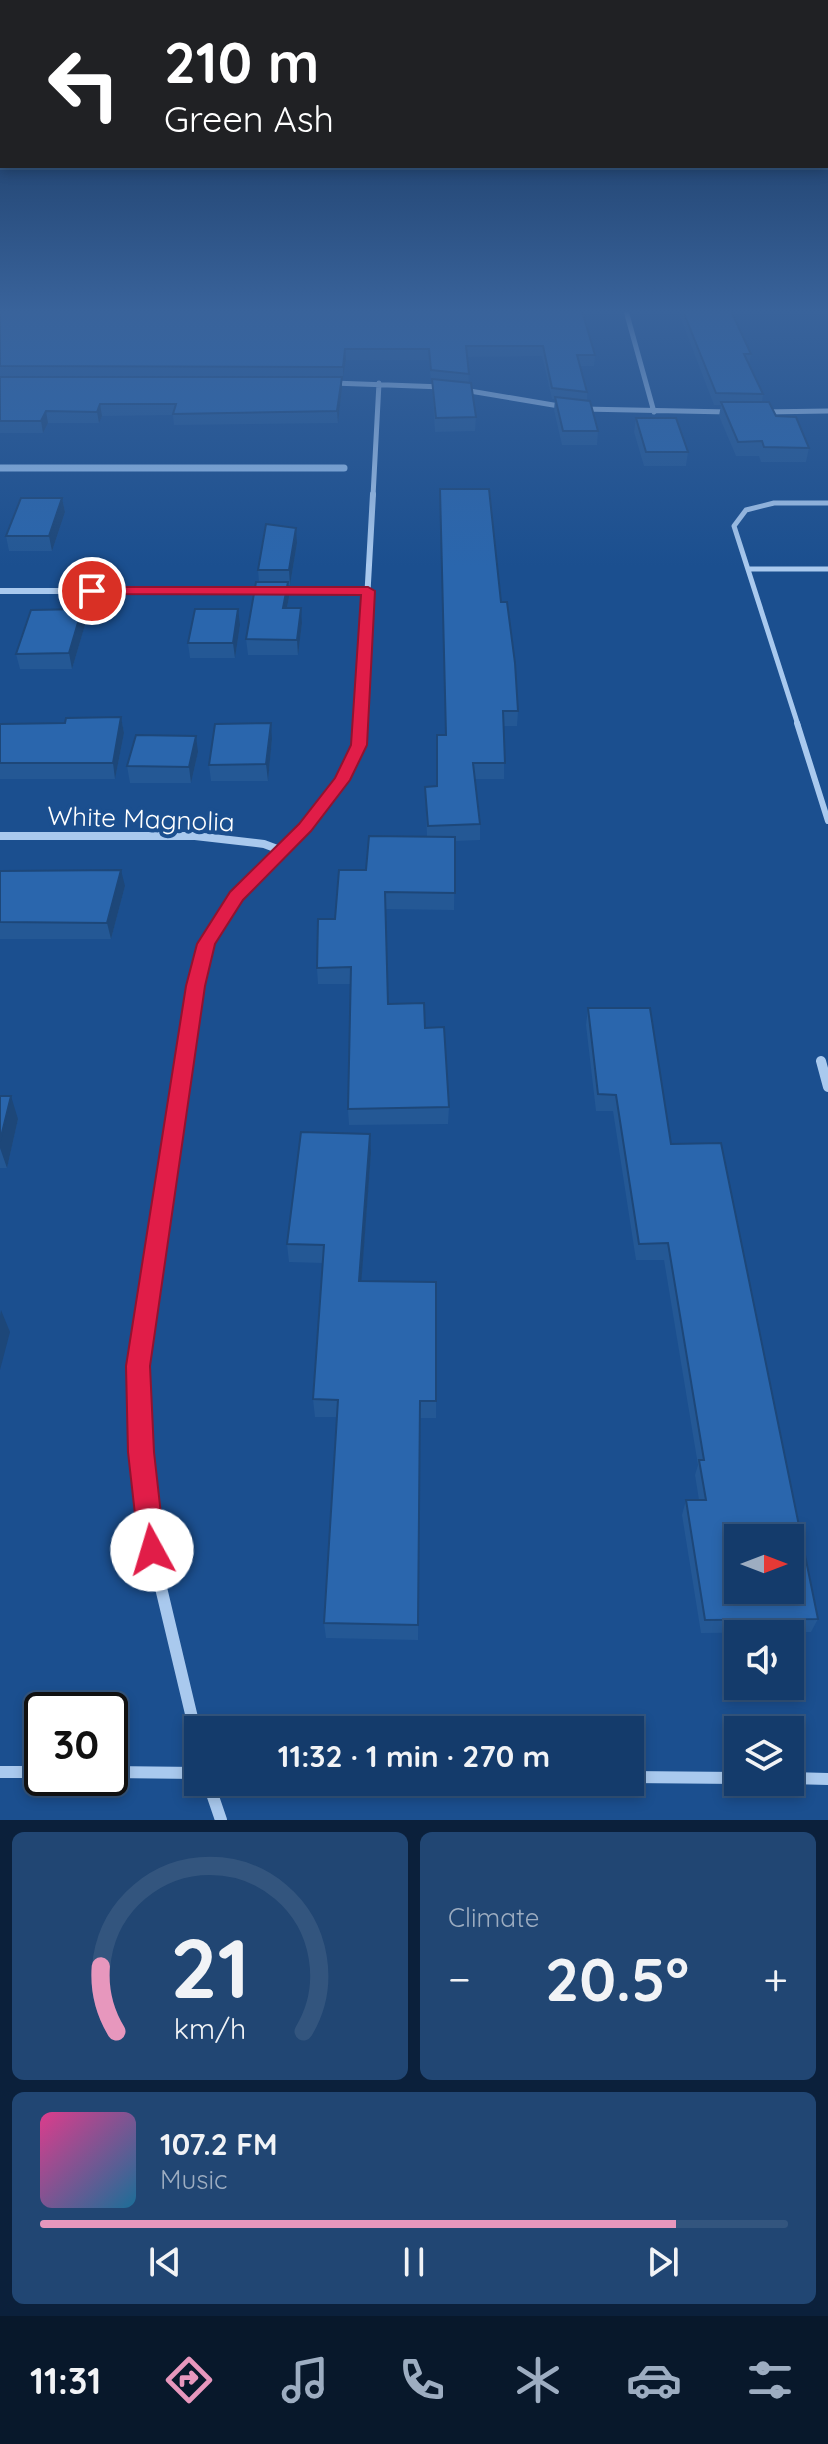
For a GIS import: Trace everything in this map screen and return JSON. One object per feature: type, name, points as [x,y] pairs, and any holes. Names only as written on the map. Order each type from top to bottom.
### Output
[{"type":"street","points":[[192,1716],[152,1550],[141,1452],[138,1366],[195,986],[206,944],[236,896],[305,827],[342,780],[359,745],[378,396]]},
{"type":"street","points":[[501,396],[567,407]]},
{"type":"street","points":[[650,396],[654,412]]},
{"type":"street","points":[[580,409],[733,412]]},
{"type":"street","points":[[749,412],[828,411]]},
{"type":"street","points":[[0,591],[368,591]]},
{"type":"street","name":"White Magnolia","points":[[0,836],[195,836],[264,844],[280,850]]},
{"type":"street","points":[[821,1061],[828,1087]]},
{"type":"street","points":[[0,1772],[24,1772]]},
{"type":"street","points":[[128,1772],[184,1773]]},
{"type":"street","points":[[644,1777],[724,1778]]},
{"type":"street","points":[[804,1778],[828,1779]]},
{"type":"street","points":[[213,1796],[221,1820]]},
{"type":"lane","points":[[828,503],[774,503],[746,510],[734,526],[828,821]]},
{"type":"lane","points":[[748,569],[828,569]]},
{"type":"lane","points":[[817,787],[828,787]]},
{"type":"building","points":[[0,396],[339,396],[337,411],[173,414],[176,404],[100,404],[97,412],[46,411],[41,421],[0,421]]},
{"type":"building","points":[[434,396],[473,396],[476,417],[436,418]]},
{"type":"building","points":[[555,397],[590,401],[598,431],[563,431]]},
{"type":"building","points":[[721,402],[769,402],[776,416],[796,417],[809,448],[764,447],[762,441],[738,442]]},
{"type":"building","points":[[636,418],[676,418],[688,452],[646,452]]},
{"type":"building","points":[[440,489],[489,489],[501,602],[507,602],[515,663],[518,711],[503,711],[505,763],[473,763],[480,824],[428,826],[425,787],[437,786],[437,735],[446,735]]},
{"type":"building","points":[[21,498],[62,498],[49,536],[6,536]]},
{"type":"building","points":[[266,524],[296,528],[289,570],[258,570]]},
{"type":"building","points":[[256,582],[288,582],[283,608],[301,608],[297,640],[246,639]]},
{"type":"building","points":[[82,609],[69,653],[16,654],[31,610]]},
{"type":"building","points":[[195,609],[238,609],[233,643],[188,643]]},
{"type":"building","points":[[121,717],[113,763],[0,763],[0,724],[65,723],[66,718]]},
{"type":"building","points":[[271,723],[266,764],[209,765],[215,724]]},
{"type":"building","points":[[136,735],[196,736],[189,767],[127,766]]},
{"type":"building","points":[[369,836],[455,837],[455,893],[385,892],[388,1004],[424,1003],[425,1028],[444,1027],[449,1107],[348,1109],[351,967],[317,968],[318,919],[335,919],[339,870],[366,870]]},
{"type":"building","points":[[121,870],[107,923],[0,922],[0,871]]},
{"type":"building","points":[[588,1008],[650,1008],[671,1144],[721,1143],[799,1524],[724,1524],[724,1604],[804,1604],[804,1550],[818,1619],[705,1620],[686,1500],[706,1500],[699,1460],[704,1460],[668,1243],[639,1244],[616,1095],[598,1094]]},
{"type":"building","points":[[0,1096],[11,1096],[0,1141]]},
{"type":"building","points":[[301,1132],[370,1134],[359,1281],[436,1282],[436,1401],[420,1401],[418,1625],[324,1623],[338,1400],[313,1399],[324,1245],[287,1244]]},
{"type":"waterway","points":[[0,468],[344,468]]},
{"type":"route","points":[[92,591],[368,591],[359,745],[342,780],[305,827],[236,896],[206,944],[195,986],[138,1366],[141,1452],[152,1550]]}]
